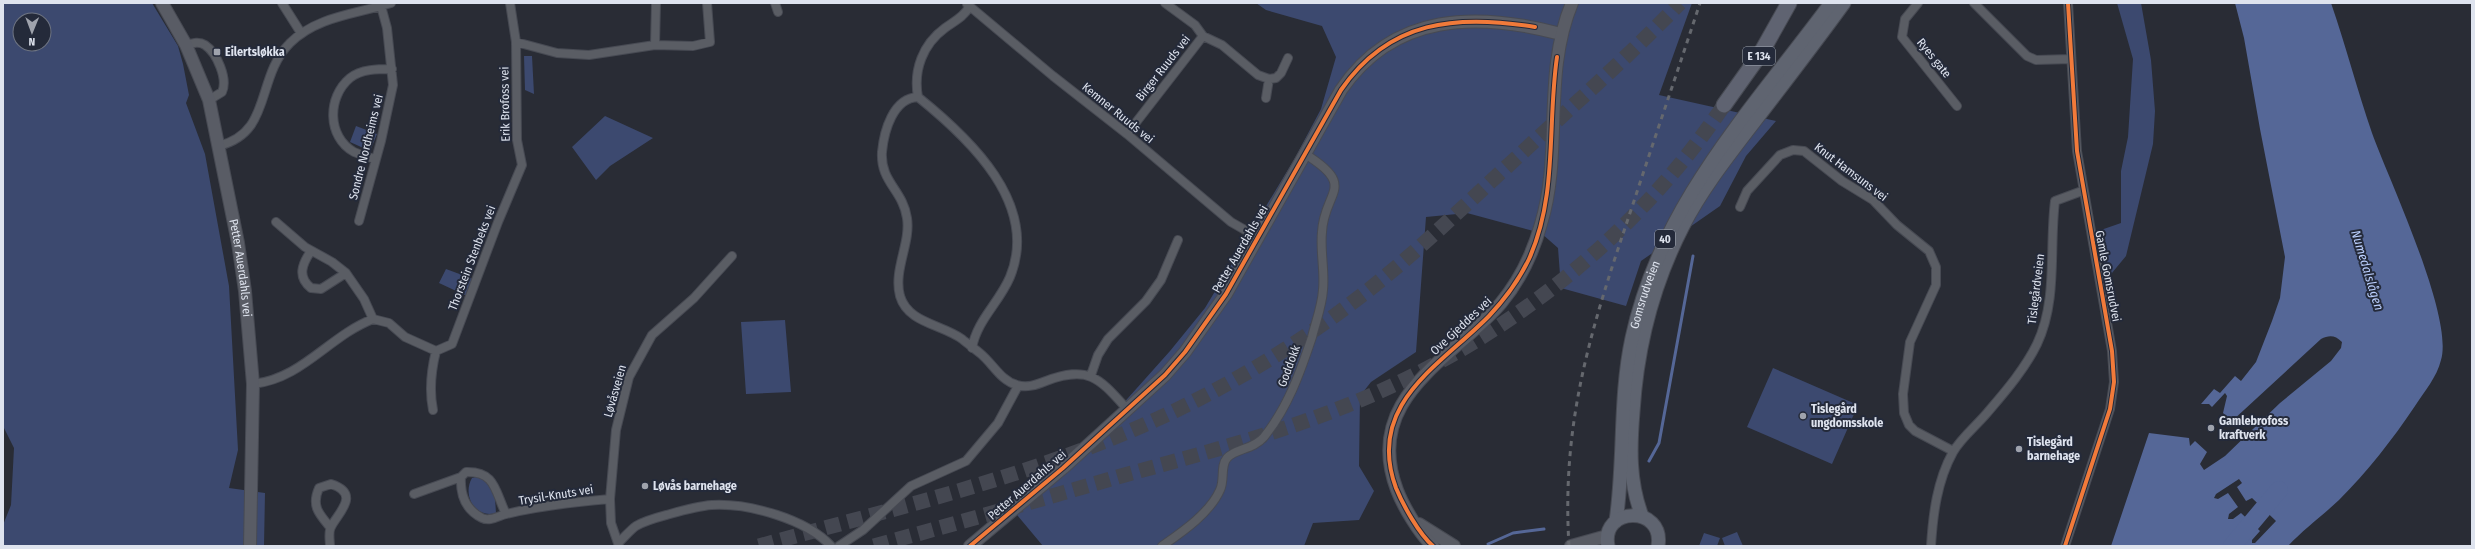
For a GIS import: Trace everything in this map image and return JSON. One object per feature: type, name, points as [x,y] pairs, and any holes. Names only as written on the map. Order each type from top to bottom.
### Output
[{"type":"highway","name":"E 134","points":[[1724,105],[1747,74],[1790,3]]},
{"type":"main road","name":"Gomsrudveien","points":[[1616,521],[1620,493],[1622,417],[1628,362],[1641,302],[1655,262],[1674,221],[1696,184],[1831,3]]},
{"type":"main road","name":"Gomsrudveien","points":[[1642,516],[1634,493],[1631,477],[1633,403],[1642,341],[1651,305],[1664,266],[1684,225],[1705,189],[1844,3]]},
{"type":"main road","points":[[1616,521],[1629,515],[1642,516]]},
{"type":"main road","name":"40","points":[[1642,516],[1654,526],[1659,538],[1658,546]]},
{"type":"main road","name":"40","points":[[1608,541],[1616,521]]},
{"type":"street","name":"Petter Auerdahls vei","points":[[162,3],[186,45],[209,100],[245,291],[253,384],[250,546]]},
{"type":"street","points":[[282,3],[301,33]]},
{"type":"street","points":[[218,146],[232,142],[250,128],[272,70],[286,48],[301,33],[327,21],[391,3]]},
{"type":"street","name":"Erik Brofoss vei","points":[[510,3],[516,42],[517,140],[522,165]]},
{"type":"street","points":[[655,45],[656,3]]},
{"type":"street","points":[[516,42],[557,53],[589,55],[655,45],[693,46],[710,42],[707,3]]},
{"type":"street","points":[[775,3],[778,12]]},
{"type":"street","name":"Birger Ruuds vei","points":[[1165,3],[1195,25],[1203,36],[1222,45],[1258,75],[1269,79]]},
{"type":"street","name":"Ove Gjeddes vei","points":[[1434,546],[1415,522],[1399,496],[1392,471],[1390,446],[1396,419],[1406,396],[1416,383],[1490,315],[1512,289],[1528,260],[1542,223],[1548,191],[1553,89],[1561,34],[1572,3]]},
{"type":"street","name":"Ryes gate","points":[[1918,3],[1905,19],[1902,37],[1956,106]]},
{"type":"street","points":[[1974,3],[2027,56],[2036,60],[2071,59]]},
{"type":"street","name":"Gamle Gomsrudvei","points":[[2065,546],[2110,409],[2114,382],[2112,351],[2082,191],[2074,125],[2068,3]]},
{"type":"street","points":[[968,5],[966,13],[942,30],[927,46],[917,74],[918,97],[959,133],[992,172],[1011,206],[1016,227],[1017,251],[1011,276],[994,307],[978,327],[972,348]]},
{"type":"street","name":"Kemner Ruuds vei","points":[[968,5],[1127,134],[1231,222],[1259,238]]},
{"type":"street","name":"Sondre Nordheims vei","points":[[359,221],[384,130],[393,85],[387,28],[382,6]]},
{"type":"street","name":"Petter Auerdahls vei","points":[[970,546],[1028,499],[1165,375],[1196,339],[1222,300],[1259,238],[1341,90],[1354,71],[1374,53],[1392,40],[1421,28],[1455,22],[1527,26],[1561,34]]},
{"type":"street","name":"Birger Ruuds vei","points":[[1127,134],[1203,36]]},
{"type":"street","points":[[186,45],[196,42],[204,45],[215,57],[222,75],[222,92],[209,100]]},
{"type":"street","points":[[1266,98],[1269,79],[1276,78],[1281,73],[1288,58]]},
{"type":"street","points":[[375,159],[353,151],[341,139],[334,128],[332,114],[334,100],[350,78],[370,70],[392,69]]},
{"type":"street","points":[[918,97],[905,100],[895,110],[883,144],[882,171],[904,204],[907,220],[899,279],[901,297],[912,316],[935,324],[961,339],[980,353],[1008,381],[1018,386],[1032,386],[1068,374],[1091,375],[1102,382],[1128,408]]},
{"type":"street","name":"Knut Hamsuns vei","points":[[1740,207],[1747,191],[1780,155],[1793,150],[1804,151],[1842,181],[1873,200],[1897,225],[1929,251],[1936,267],[1936,285],[1910,342],[1903,394],[1905,418],[1915,431],[1953,451]]},
{"type":"street","name":"Goddokk","points":[[1162,546],[1182,531],[1215,499],[1223,483],[1226,460],[1233,454],[1251,448],[1263,437],[1287,403],[1298,381],[1321,306],[1324,282],[1322,225],[1335,190],[1332,176],[1326,168],[1305,154]]},
{"type":"street","name":"Thorstein Stenbeks vei","points":[[436,351],[452,344],[498,222],[522,165]]},
{"type":"street","name":"Tislegårdveien","points":[[1931,546],[1938,490],[1953,451],[1987,413],[2036,345],[2042,332],[2051,285],[2055,200],[2082,191]]},
{"type":"street","points":[[276,222],[311,251],[332,262],[346,273],[364,298],[373,319]]},
{"type":"street","points":[[1091,375],[1098,355],[1108,339],[1146,301],[1161,280],[1178,240]]},
{"type":"street","points":[[311,251],[303,263],[302,271],[303,279],[311,288],[321,289],[346,273]]},
{"type":"street","name":"Løvåsveien","points":[[619,545],[610,516],[610,499],[618,417],[633,366],[652,335],[694,298],[732,256]]},
{"type":"street","points":[[253,384],[283,378],[343,336],[373,319],[389,323],[405,337],[436,351],[432,369],[430,398],[433,410]]},
{"type":"street","points":[[839,546],[864,530],[911,486],[966,461],[998,423],[1018,386]]},
{"type":"street","name":"Trysil-Knuts vei","points":[[506,514],[492,480],[474,472],[466,472],[461,477],[462,497],[469,508],[483,518],[490,520],[506,514],[583,501],[610,499]]},
{"type":"street","points":[[414,494],[461,477]]},
{"type":"street","points":[[330,527],[341,514],[345,501],[341,490],[331,484],[319,488],[315,502],[316,509],[330,527],[330,546]]},
{"type":"street","points":[[619,545],[635,527],[656,518],[701,506],[724,505],[764,512],[798,523],[816,533],[831,546]]},
{"type":"street","name":"Ove Gjeddes vei","points":[[1415,522],[1454,546]]},
{"type":"street","points":[[1571,546],[1608,541]]},
{"type":"shaded area","points":[[3,3],[152,3],[178,46],[183,64],[189,95],[186,103],[205,154],[229,286],[238,450],[229,488],[265,493],[264,546],[3,546],[3,525],[11,505],[14,448],[3,426]]},
{"type":"shaded area","points":[[1256,3],[1692,3],[1659,95],[1776,121],[1746,156],[1720,206],[1641,261],[1626,306],[1561,288],[1558,248],[1541,233],[1467,213],[1426,217],[1416,352],[1371,382],[1360,396],[1359,466],[1374,491],[1359,520],[1313,523],[1304,546],[1043,546],[1012,509],[1095,435],[1170,351],[1205,308],[1295,158],[1321,109],[1336,57],[1322,26],[1266,10]]},
{"type":"shaded area","points":[[2117,3],[2141,3],[2151,60],[2155,111],[2153,144],[2126,256],[2107,279],[2098,231],[2121,223],[2121,171],[2128,137],[2133,59]]},
{"type":"shaded area","points":[[524,56],[532,56],[534,94],[525,90]]},
{"type":"shaded area","points":[[605,116],[653,138],[610,166],[596,180],[572,147]]},
{"type":"shaded area","points":[[356,126],[377,134],[370,151],[350,142]]},
{"type":"shaded area","points":[[446,269],[473,279],[467,296],[439,283]]},
{"type":"shaded area","points":[[785,320],[791,392],[746,394],[741,322]]},
{"type":"shaded area","name":"Tislegård ungdomsskole","points":[[1773,368],[1858,405],[1832,464],[1747,427]]},
{"type":"shaded area","points":[[479,476],[490,482],[495,498],[496,513],[489,514],[482,512],[472,504],[469,485],[472,478]]},
{"type":"shaded area","points":[[1737,532],[1743,546],[1725,546],[1722,538]]},
{"type":"shaded area","points":[[1704,533],[1720,538],[1717,546],[1699,546]]},
{"type":"water","points":[[2235,3],[2331,3],[2372,133],[2405,214],[2429,282],[2438,313],[2442,340],[2441,360],[2437,372],[2430,384],[2398,431],[2379,455],[2339,500],[2288,546],[2111,546],[2149,433],[2189,438],[2190,446],[2195,441],[2207,452],[2200,464],[2204,470],[2225,456],[2280,403],[2331,361],[2341,348],[2342,342],[2337,338],[2329,336],[2321,339],[2232,421],[2223,413],[2227,396],[2225,393],[2212,407],[2209,404],[2201,404],[2214,389],[2220,393],[2235,376],[2241,381],[2256,362],[2280,298],[2285,257],[2244,38]],"holes":[[[2239,479],[2242,483],[2237,487],[2246,501],[2252,498],[2276,521],[2255,543],[2252,543],[2252,540],[2260,531],[2241,513],[2233,519],[2228,519],[2229,514],[2238,507],[2228,493],[2218,499],[2214,498],[2216,494]]]},
{"type":"waterway","points":[[1649,461],[1659,443],[1693,256]]},
{"type":"waterway","name":"Numedalslågen","points":[[2232,546],[2279,490]]},
{"type":"waterway","points":[[1488,544],[1513,533],[1544,529]]},
{"type":"tunnel","points":[[759,546],[910,505],[1059,459],[1155,420],[1238,378],[1316,329],[1366,292],[1404,261],[1598,83],[1680,3]]},
{"type":"tunnel","points":[[874,546],[1207,452],[1292,426],[1348,405],[1404,380],[1458,352],[1509,319],[1558,283],[1605,244],[1648,201],[1688,154],[1724,105]]},
{"type":"railway","points":[[1569,546],[1568,499],[1570,455],[1575,413],[1583,372],[1593,331],[1618,248],[1700,3]]},
{"type":"cycle path","points":[[2065,546],[2110,409],[2114,382],[2112,351],[2077,151],[2068,3]]},
{"type":"cycle path","points":[[970,546],[1063,468],[1165,375],[1185,352],[1226,294],[1341,90],[1360,67],[1381,49],[1403,36],[1427,27],[1452,23],[1479,22],[1506,23],[1535,27]]},
{"type":"cycle path","points":[[1433,546],[1422,534],[1412,519],[1396,488],[1389,459],[1391,433],[1399,410],[1413,389],[1430,370],[1495,310],[1516,282],[1529,259],[1538,235],[1548,185],[1557,57]]},
{"type":"place","name":"Eilertsløkka","points":[[217,52]]},
{"type":"place","name":"Tislegård ungdomsskole","points":[[1803,416]]},
{"type":"place","name":"Gamlebrofoss kraftverk","points":[[2211,428]]},
{"type":"place","name":"Tislegård barnehage","points":[[2019,449]]},
{"type":"place","name":"Løvås barnehage","points":[[645,486]]}]
